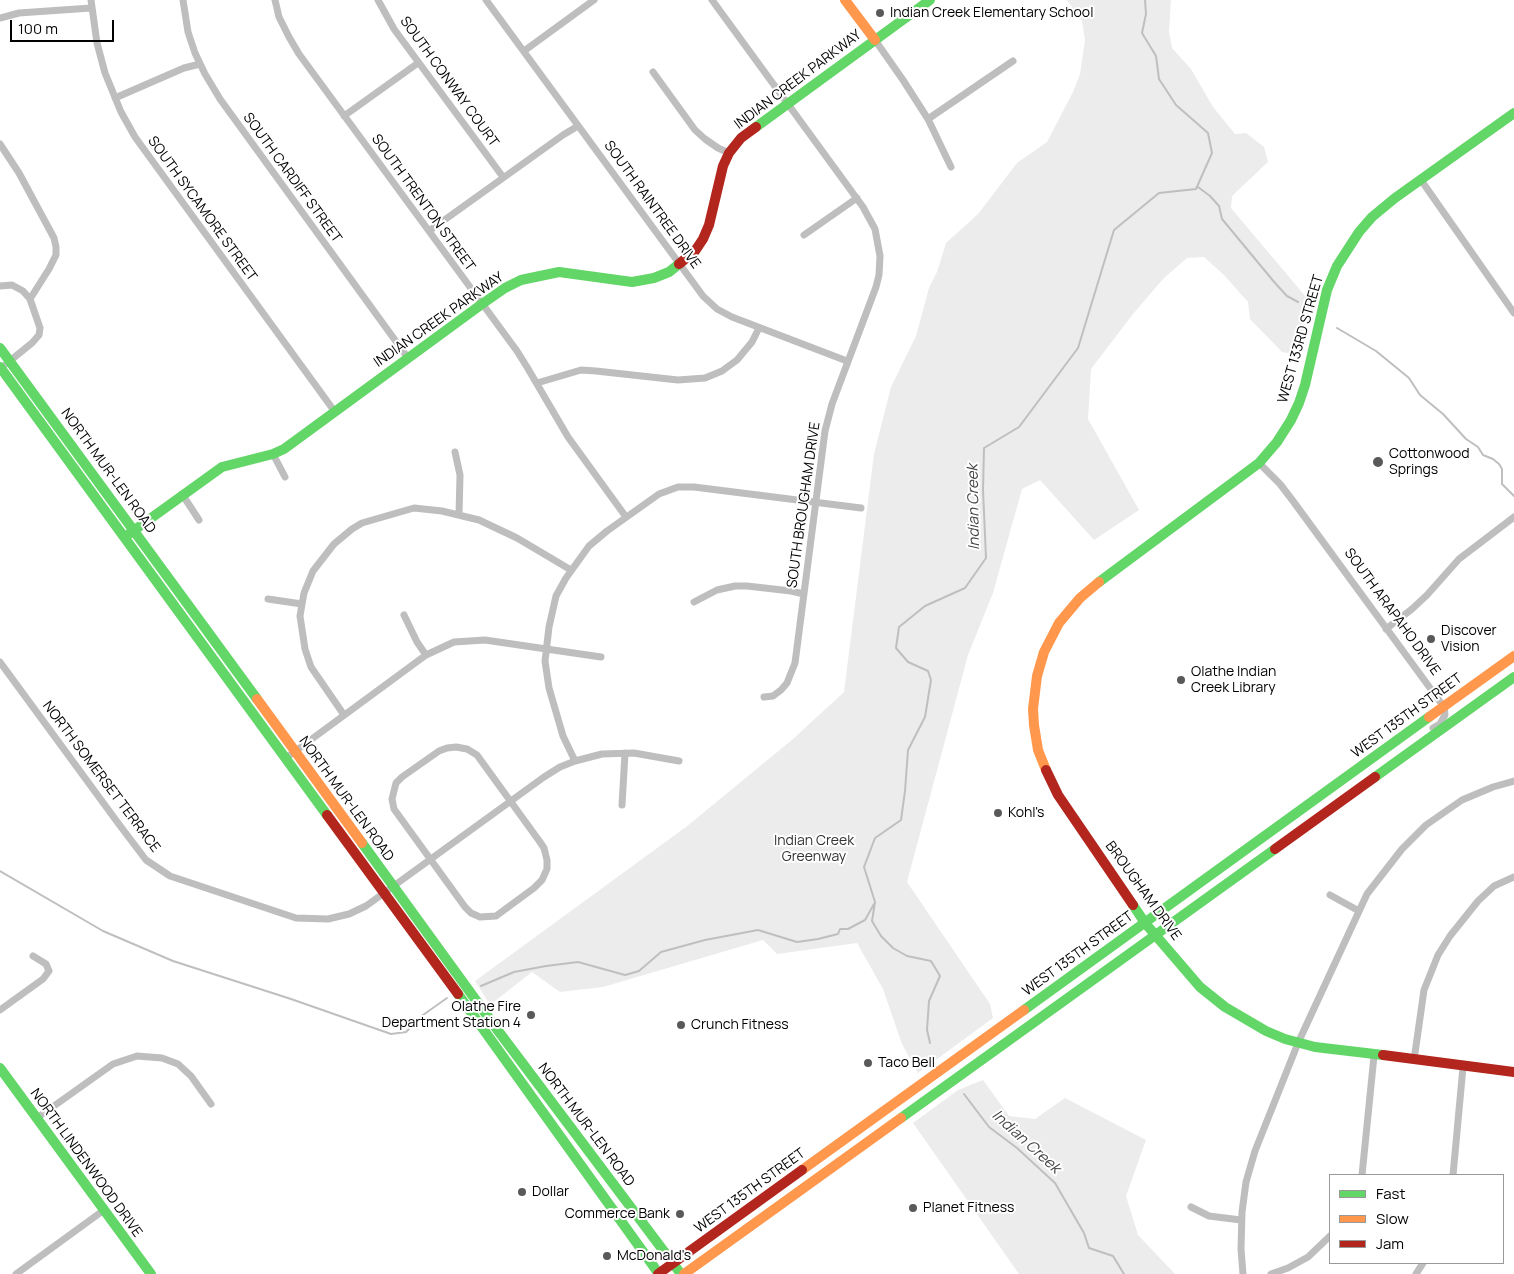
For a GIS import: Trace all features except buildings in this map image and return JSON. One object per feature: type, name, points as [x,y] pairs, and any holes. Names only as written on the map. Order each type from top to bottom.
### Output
[{"type":"main road","points":[[845,0],[874,40]]},
{"type":"main road","name":"INDIAN CREEK PARKWAY","points":[[124,538],[182,494],[222,467],[284,450],[482,304],[505,288],[521,280],[545,273],[559,272],[632,282],[654,278],[669,272],[695,251],[706,233],[719,178],[729,153],[741,138],[930,0]]},
{"type":"main road","name":"WEST 133RD STREET","points":[[1161,536],[1259,463],[1291,420],[1305,384],[1322,307],[1340,261],[1358,232],[1372,217],[1514,113]]},
{"type":"main road","name":"NORTH MUR-LEN ROAD","points":[[0,348],[3,365],[124,538],[286,758],[389,890],[672,1264],[683,1274]]},
{"type":"main road","name":"NORTH MUR-LEN ROAD","points":[[3,365],[134,530],[294,751],[658,1274]]},
{"type":"main road","name":"BROUGHAM DRIVE","points":[[1161,536],[1080,598],[1063,617],[1051,637],[1041,660],[1033,709],[1038,750],[1050,780],[1145,923],[1200,986],[1224,1007],[1266,1031],[1314,1047],[1514,1072]]},
{"type":"main road","name":"WEST 135TH STREET","points":[[658,1274],[1514,656]]},
{"type":"main road","name":"WEST 135TH STREET","points":[[683,1274],[1514,677]]},
{"type":"main road","name":"NORTH LINDENWOOD DRIVE","points":[[0,1068],[150,1274]]},
{"type":"street","name":"SOUTH CARDIFF STREET","points":[[183,0],[188,32],[200,64],[220,99],[408,358]]},
{"type":"street","name":"SOUTH TRENTON STREET","points":[[275,0],[279,17],[288,37],[527,366],[568,437],[626,517]]},
{"type":"street","name":"SOUTH CONWAY COURT","points":[[378,0],[394,29],[418,63],[503,177]]},
{"type":"street","name":"SOUTH RAINTREE DRIVE","points":[[486,0],[703,296],[717,309],[759,328],[847,362]]},
{"type":"street","points":[[524,51],[594,0]]},
{"type":"street","name":"SOUTH BROUGHAM DRIVE","points":[[712,0],[857,198],[875,229],[879,246],[880,266],[876,287],[832,404],[825,431],[793,671],[781,690],[773,696],[764,697]]},
{"type":"street","points":[[0,18],[19,13],[91,4]]},
{"type":"street","name":"SOUTH SYCAMORE STREET","points":[[91,4],[105,73],[115,98],[135,137],[335,412]]},
{"type":"street","points":[[874,40],[928,119],[951,167]]},
{"type":"street","points":[[928,119],[1013,61]]},
{"type":"street","points":[[344,116],[418,63]]},
{"type":"street","points":[[115,98],[184,68],[200,64]]},
{"type":"street","points":[[653,72],[695,130],[711,144],[729,153]]},
{"type":"street","points":[[429,231],[503,177],[578,126]]},
{"type":"street","points":[[0,144],[19,173],[54,238],[56,247],[56,255],[30,299]]},
{"type":"street","points":[[1421,180],[1514,314]]},
{"type":"street","points":[[804,236],[857,198]]},
{"type":"street","points":[[0,286],[12,285],[23,291],[30,299],[40,328],[39,335],[3,365]]},
{"type":"street","points":[[537,384],[566,373],[581,370],[678,380],[705,378],[722,371],[737,360],[752,342],[759,328]]},
{"type":"street","points":[[455,452],[460,475],[459,515]]},
{"type":"street","points":[[273,454],[285,477]]},
{"type":"street","name":"SOUTH ARAPAHO DRIVE","points":[[1259,463],[1280,484],[1293,501],[1444,706]]},
{"type":"street","points":[[575,761],[563,736],[549,688],[545,661],[549,627],[556,596],[571,570],[589,546],[659,494],[670,489],[686,486],[861,508]]},
{"type":"street","points":[[182,494],[199,520]]},
{"type":"street","points":[[344,715],[316,675],[308,658],[300,626],[302,604],[308,581],[319,561],[334,544],[362,523],[414,508],[442,510],[479,520],[517,538],[571,570]]},
{"type":"street","points":[[1386,629],[1427,595],[1459,559],[1514,517]]},
{"type":"street","points":[[694,602],[717,590],[735,586],[804,594]]},
{"type":"street","points":[[268,599],[302,604]]},
{"type":"street","points":[[404,615],[417,642],[426,655]]},
{"type":"street","points":[[286,758],[426,655],[442,646],[460,640],[485,640],[601,657]]},
{"type":"street","name":"NORTH SOMERSET TERRACE","points":[[0,662],[135,846],[146,860],[162,872],[184,882],[286,916],[307,920],[328,919],[349,914],[366,906],[389,890]]},
{"type":"street","points":[[1384,771],[1394,756],[1440,724],[1445,715],[1444,706]]},
{"type":"street","points":[[447,748],[461,748],[467,749],[476,755],[544,848],[547,869],[542,880],[534,888],[496,916],[480,917],[471,913],[463,904],[430,860],[394,809],[392,792],[396,783],[402,777],[439,751],[447,748]]},
{"type":"street","points":[[622,805],[624,753]]},
{"type":"street","points":[[389,890],[560,767],[602,754],[634,753],[679,761]]},
{"type":"street","points":[[1243,1274],[1240,1249],[1241,1220],[1246,1182],[1255,1152],[1298,1043],[1367,894],[1402,849],[1426,825],[1462,800],[1493,787],[1514,781]]},
{"type":"street","points":[[1414,1060],[1424,990],[1438,955],[1467,914],[1482,897],[1494,886],[1514,878]]},
{"type":"street","points":[[1330,894],[1359,911]]},
{"type":"street","points":[[0,1010],[43,979],[49,971],[46,964],[33,956]]},
{"type":"street","points":[[37,1118],[106,1068],[122,1060],[137,1056],[162,1058],[178,1064],[191,1076],[212,1104]]},
{"type":"street","points":[[1362,1174],[1374,1056]]},
{"type":"street","points":[[1453,1174],[1463,1067]]},
{"type":"street","points":[[1191,1208],[1209,1216],[1241,1220]]},
{"type":"street","points":[[16,1274],[104,1210]]},
{"type":"street","points":[[1271,1274],[1303,1260],[1329,1237]]},
{"type":"green space","name":"Indian Creek Greenway","points":[[1067,0],[1171,0],[1169,32],[1172,48],[1191,69],[1213,107],[1235,134],[1246,133],[1264,147],[1268,162],[1232,196],[1231,208],[1311,303],[1300,355],[1282,352],[1250,319],[1248,302],[1224,275],[1204,257],[1187,258],[1163,279],[1133,314],[1091,369],[1088,419],[1139,510],[1094,540],[1040,480],[1022,489],[993,593],[968,655],[907,882],[990,1004],[993,1018],[918,1073],[902,1044],[883,989],[857,943],[777,954],[763,940],[603,987],[560,992],[532,972],[490,1005],[475,981],[686,827],[793,739],[844,692],[874,454],[891,387],[916,336],[929,288],[937,272],[946,243],[978,214],[1017,163],[1047,142],[1073,92],[1080,74],[1085,40],[1082,21]]},
{"type":"green space","points":[[983,1080],[1009,1116],[1035,1119],[1065,1098],[1146,1140],[1126,1196],[1138,1235],[1175,1274],[1019,1274],[913,1123],[958,1090]]},
{"type":"waterway","name":"Indian Creek","points":[[930,1043],[927,1030],[929,1001],[940,976],[931,961],[907,956],[893,948],[881,936],[872,921],[875,902],[864,867],[875,838],[901,820],[908,750],[925,717],[931,680],[928,671],[908,662],[896,648],[899,627],[925,606],[965,588],[986,558],[983,490],[984,448],[1019,427],[1078,348],[1114,230],[1159,193],[1196,189],[1212,153],[1208,133],[1176,105],[1159,79],[1156,56],[1142,33],[1146,14],[1145,0]]},
{"type":"waterway","points":[[1198,187],[1219,206],[1222,219],[1275,283],[1287,296],[1298,302]]},
{"type":"waterway","points":[[1337,328],[1376,351],[1409,378],[1420,395],[1443,414],[1466,439],[1478,447],[1483,455],[1499,464],[1502,469],[1502,484],[1514,496]]},
{"type":"waterway","points":[[0,871],[103,931],[173,961],[391,1034],[406,1032],[423,1015],[447,998]]},
{"type":"waterway","points":[[481,986],[514,972],[578,962],[625,975],[639,971],[661,952],[705,940],[758,930],[797,942],[818,939],[838,934],[840,929],[848,929],[865,920],[874,904]]},
{"type":"waterway","name":"Indian Creek","points":[[964,1094],[989,1127],[1017,1148],[1055,1183],[1084,1233],[1089,1248],[1113,1256],[1124,1274]]},
{"type":"traffic: fast","points":[[756,127],[930,0]]},
{"type":"traffic: fast","points":[[1099,582],[1259,463],[1277,442],[1299,403],[1327,290],[1337,266],[1359,232],[1372,217],[1395,198],[1514,113]]},
{"type":"traffic: fast","points":[[129,534],[222,467],[273,454],[284,449],[482,304],[505,288],[521,280],[559,272],[632,282],[654,278],[669,272],[679,264]]},
{"type":"traffic: fast","points":[[0,348],[257,699]]},
{"type":"traffic: fast","points":[[0,367],[327,815]]},
{"type":"traffic: fast","points":[[1375,777],[1514,677]]},
{"type":"traffic: fast","points":[[1024,1010],[1429,717]]},
{"type":"traffic: fast","points":[[362,843],[499,1032],[681,1274]]},
{"type":"traffic: fast","points":[[901,1118],[1275,849]]},
{"type":"traffic: fast","points":[[1133,905],[1145,923],[1200,987],[1225,1007],[1266,1031],[1285,1039],[1315,1047],[1383,1055]]},
{"type":"traffic: fast","points":[[458,994],[659,1274]]},
{"type":"traffic: fast","points":[[0,1068],[151,1274]]},
{"type":"traffic: slow","points":[[845,0],[875,40]]},
{"type":"traffic: slow","points":[[1046,770],[1038,750],[1034,725],[1033,709],[1037,676],[1044,652],[1059,623],[1080,598],[1099,582]]},
{"type":"traffic: slow","points":[[1429,717],[1514,656]]},
{"type":"traffic: slow","points":[[257,699],[362,843]]},
{"type":"traffic: slow","points":[[802,1170],[1024,1010]]},
{"type":"traffic: slow","points":[[684,1274],[901,1118]]},
{"type":"traffic: jam","points":[[679,264],[695,251],[703,239],[709,225],[723,166],[729,153],[741,138],[756,127]]},
{"type":"traffic: jam","points":[[1046,770],[1058,795],[1133,905]]},
{"type":"traffic: jam","points":[[1275,849],[1375,777]]},
{"type":"traffic: jam","points":[[327,815],[458,994]]},
{"type":"traffic: jam","points":[[1383,1055],[1514,1072]]},
{"type":"traffic: jam","points":[[658,1274],[802,1170]]},
{"type":"place","name":"Indian Creek Elementary School","points":[[880,13]]},
{"type":"place","name":"Cottonwood Springs","points":[[1378,462]]},
{"type":"place","name":"Discover Vision","points":[[1431,639]]},
{"type":"place","name":"Olathe Indian Creek Library","points":[[1181,680]]},
{"type":"place","name":"Kohl's","points":[[998,813]]},
{"type":"place","name":"Olathe Fire Department Station 4","points":[[531,1015]]},
{"type":"place","name":"Crunch Fitness","points":[[681,1025]]},
{"type":"place","name":"Taco Bell","points":[[868,1063]]},
{"type":"place","name":"Dollar","points":[[522,1192]]},
{"type":"place","name":"Planet Fitness","points":[[913,1208]]},
{"type":"place","name":"Commerce Bank","points":[[680,1214]]},
{"type":"place","name":"McDonald's","points":[[607,1256]]}]
